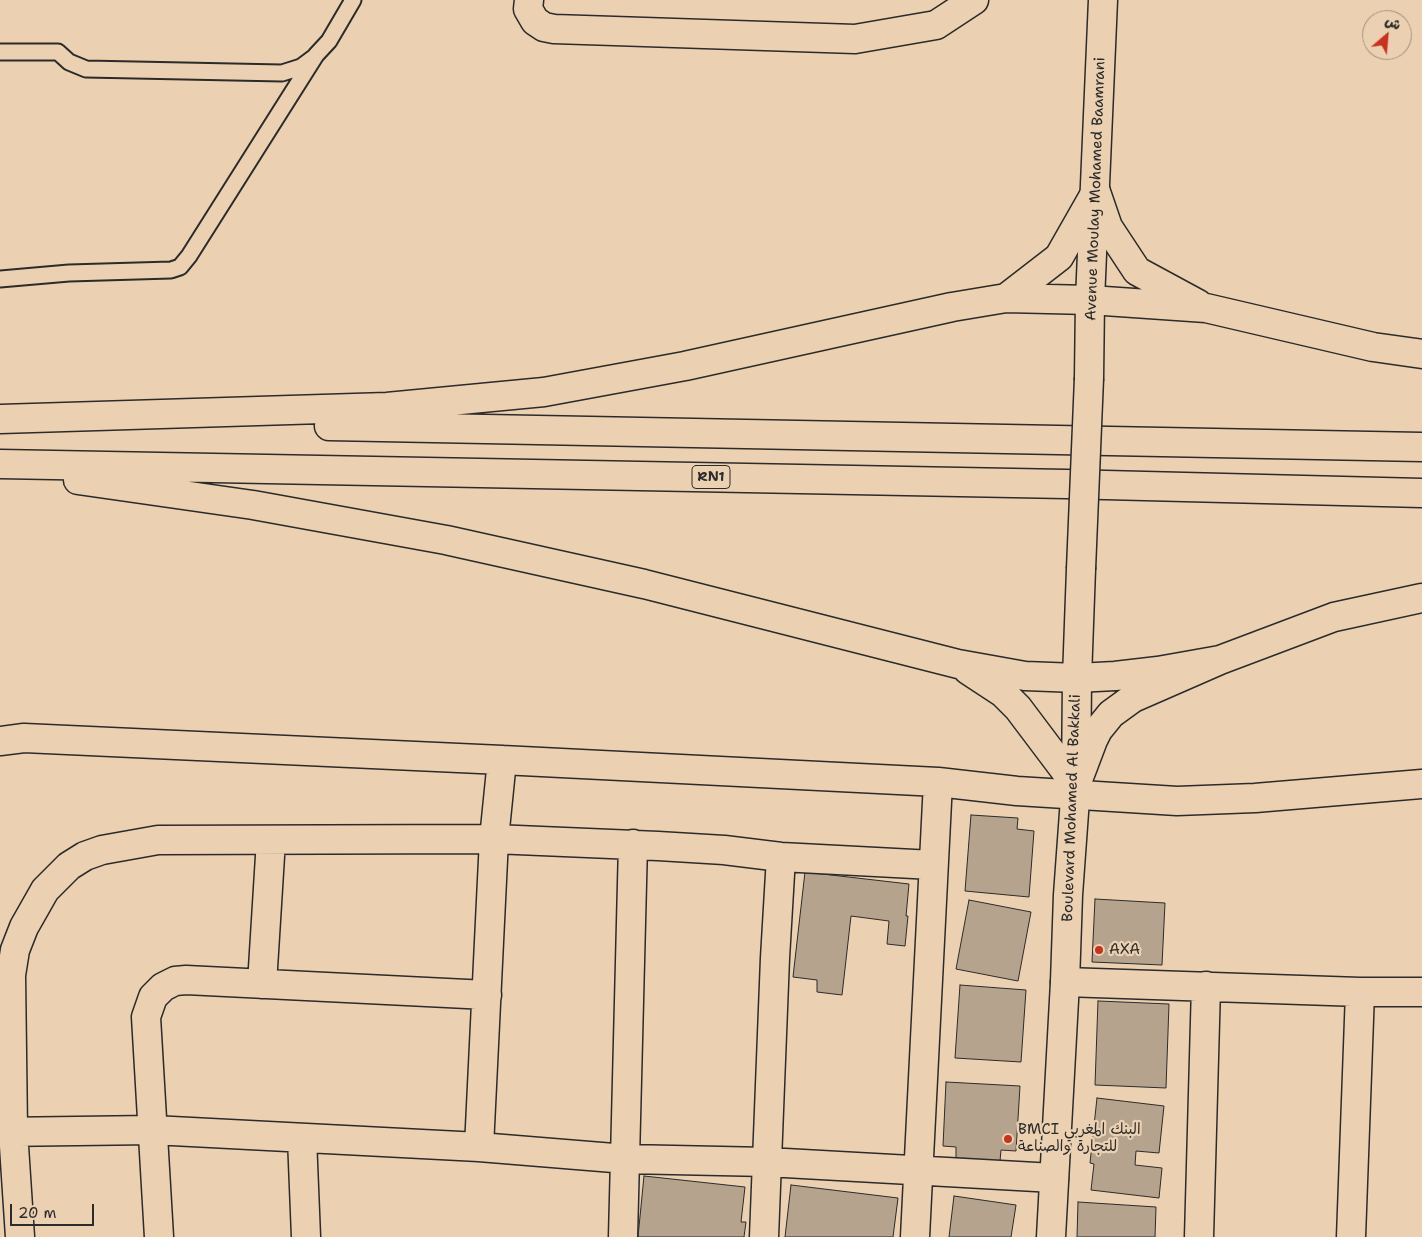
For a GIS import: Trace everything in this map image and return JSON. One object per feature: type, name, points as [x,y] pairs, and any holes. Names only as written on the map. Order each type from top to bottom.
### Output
[{"type":"main road","points":[[529,0],[528,9],[535,21],[544,27],[554,29],[855,39],[936,25],[974,0]]},
{"type":"main road","name":"Avenue Moulay Mohamed Baamrani","points":[[1089,378],[1090,300],[1103,0]]},
{"type":"main road","points":[[1006,298],[1059,257],[1096,192]]},
{"type":"main road","points":[[1096,192],[1108,227],[1137,270],[1206,308]]},
{"type":"main road","points":[[0,420],[388,407],[544,392],[685,366],[952,307],[1006,298],[1090,300],[1206,308],[1373,347],[1422,354]]},
{"type":"main road","name":"Boulevard Mohamed Al Bakkali","points":[[1051,1237],[1075,790],[1076,678],[1089,378]]},
{"type":"main road","points":[[0,420],[1422,448]]},
{"type":"main road","name":"RN1","points":[[0,464],[1066,484],[1422,493]]},
{"type":"main road","points":[[0,469],[253,505],[446,540],[644,584],[958,664],[1025,676],[1076,678],[1115,676],[1158,671],[1220,660]]},
{"type":"main road","points":[[1075,790],[1093,740],[1111,714],[1120,706],[1145,692],[1220,660],[1334,617],[1422,598]]},
{"type":"main road","points":[[958,664],[1003,693],[1018,708],[1075,790]]},
{"type":"main road","points":[[0,740],[24,738],[938,782],[1017,791],[1075,790],[1177,801],[1216,801],[1422,784]]},
{"type":"main road","points":[[479,1147],[494,839],[502,760]]},
{"type":"main road","points":[[915,1237],[938,782]]},
{"type":"main road","points":[[20,1237],[6,1131],[11,975],[15,950],[24,927],[45,890],[69,866],[86,856],[102,850],[158,840],[494,839],[633,844],[781,856],[933,865]]},
{"type":"main road","points":[[262,984],[271,840]]},
{"type":"main road","points":[[623,1237],[633,844]]},
{"type":"main road","points":[[764,1237],[781,856]]},
{"type":"main road","points":[[159,1237],[146,1017],[153,997],[163,986],[176,981],[186,980],[487,995]]},
{"type":"main road","points":[[1065,982],[1360,992],[1422,992]]},
{"type":"main road","points":[[1199,1237],[1206,986]]},
{"type":"main road","points":[[1351,1237],[1360,992]]},
{"type":"main road","points":[[6,1131],[152,1130],[479,1147],[626,1159],[768,1162],[1054,1178]]},
{"type":"main road","points":[[302,1138],[306,1237]]},
{"type":"lane","points":[[0,52],[58,52],[69,62],[86,69],[282,73],[301,67],[316,55],[329,41],[353,0]]},
{"type":"lane","points":[[0,278],[69,273],[171,270],[180,267],[316,55]]},
{"type":"building","points":[[971,815],[1018,818],[1017,829],[1034,831],[1029,897],[965,891]]},
{"type":"building","points":[[805,872],[909,884],[905,946],[887,944],[889,921],[851,916],[842,995],[817,992],[817,980],[793,977]]},
{"type":"building","points":[[1095,899],[1165,903],[1162,965],[1092,962]]},
{"type":"building","points":[[969,900],[1031,912],[1018,981],[956,969]]},
{"type":"building","points":[[960,985],[1026,990],[1021,1062],[955,1058]]},
{"type":"building","points":[[1098,1001],[1169,1004],[1166,1088],[1095,1085]]},
{"type":"building","points":[[946,1082],[1020,1086],[1016,1151],[1001,1150],[1000,1161],[956,1159],[956,1147],[943,1146]]},
{"type":"building","points":[[1097,1098],[1164,1106],[1159,1153],[1136,1151],[1135,1165],[1162,1168],[1159,1198],[1091,1190],[1094,1164],[1090,1163]]},
{"type":"building","points":[[644,1176],[745,1187],[741,1222],[746,1222],[744,1237],[638,1237]]},
{"type":"building","points":[[791,1185],[898,1198],[893,1237],[785,1237]]},
{"type":"building","points":[[954,1196],[1016,1205],[1011,1237],[949,1237]]},
{"type":"building","points":[[1078,1202],[1156,1207],[1155,1237],[1077,1237]]},
{"type":"place","name":"AXA","points":[[1099,950]]},
{"type":"place","name":"BMCI البنك المغربي للتجارة والصناعة","points":[[1008,1139]]}]
